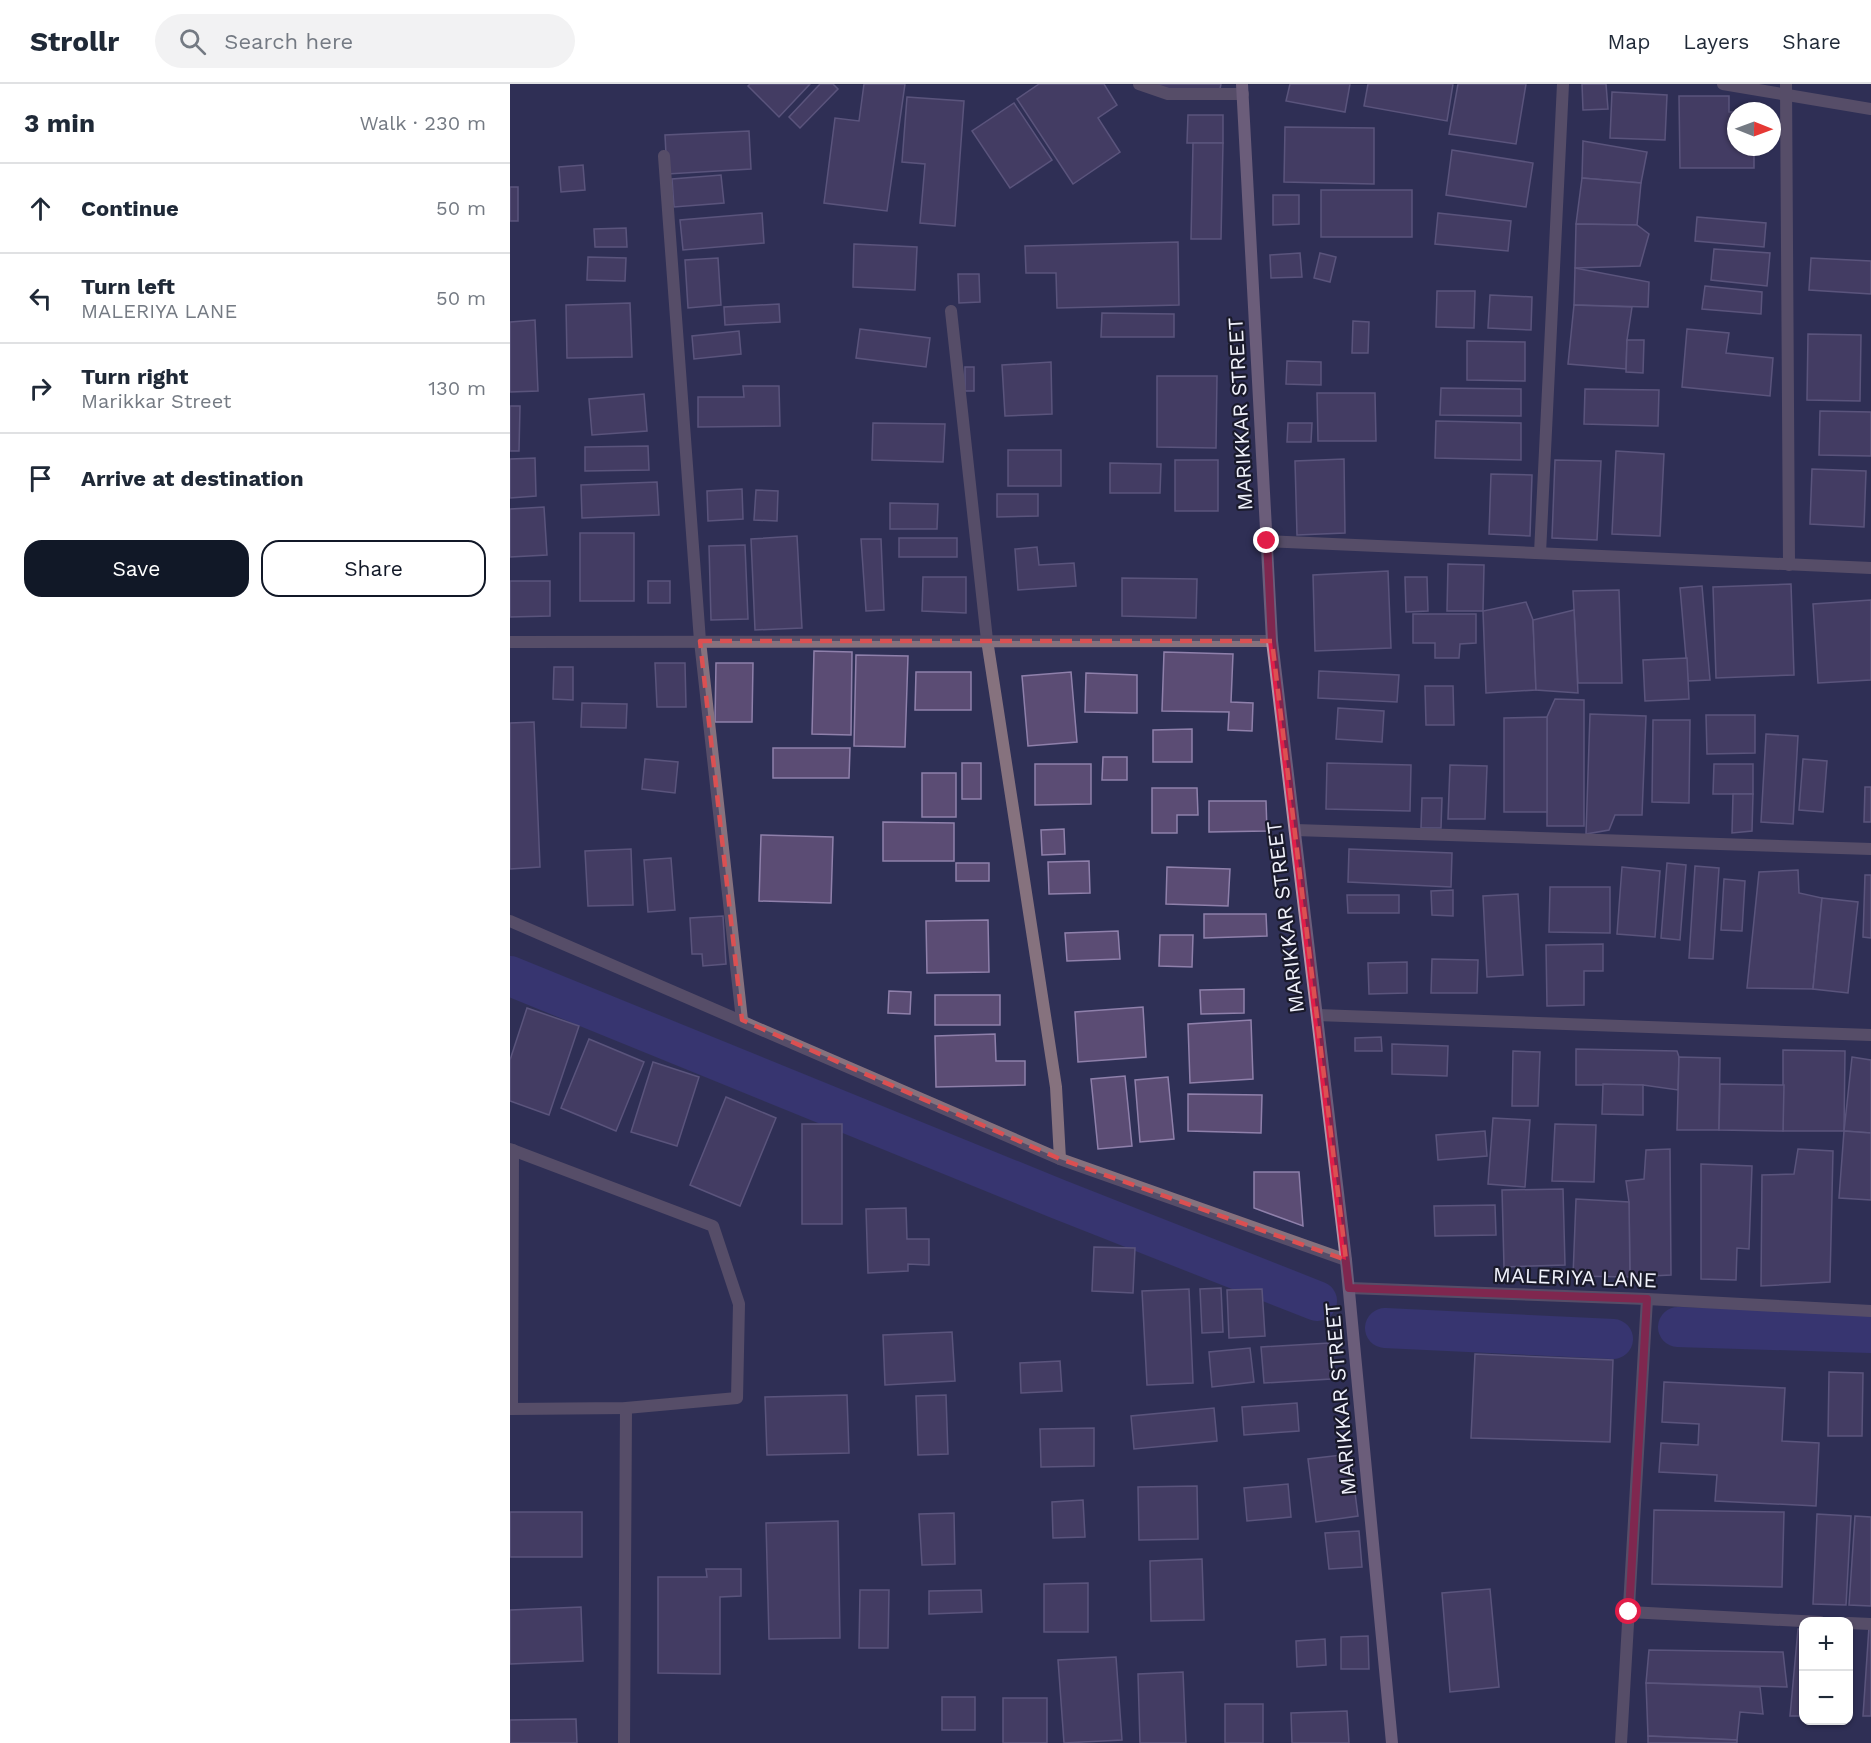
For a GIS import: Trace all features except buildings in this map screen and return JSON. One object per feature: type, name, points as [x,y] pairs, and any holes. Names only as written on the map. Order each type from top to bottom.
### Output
[{"type":"street","points":[[1138,84],[1168,94],[1243,89]]},
{"type":"street","points":[[1540,553],[1563,84]]},
{"type":"street","points":[[1723,84],[1786,89],[1871,109]]},
{"type":"street","name":"MARIKKAR STREET","points":[[1243,89],[1272,641],[1346,1260],[1392,1743]]},
{"type":"street","points":[[1786,89],[1790,565]]},
{"type":"street","points":[[664,156],[700,641],[742,1020]]},
{"type":"street","points":[[951,311],[987,640],[1056,1087],[1060,1160]]},
{"type":"street","points":[[1267,541],[1871,568]]},
{"type":"street","points":[[510,642],[1272,641]]},
{"type":"street","points":[[1294,830],[1871,849]]},
{"type":"street","points":[[510,921],[1060,1160],[1346,1260]]},
{"type":"street","points":[[1317,1015],[1871,1035]]},
{"type":"street","points":[[512,1149],[713,1226],[739,1305],[737,1398],[626,1408],[511,1409],[512,1149]]},
{"type":"street","name":"MALERIYA LANE","points":[[1349,1288],[1647,1299],[1871,1311]]},
{"type":"street","points":[[1621,1743],[1647,1299]]},
{"type":"street","points":[[624,1743],[626,1408]]},
{"type":"street","points":[[1629,1612],[1799,1621]]},
{"type":"street","points":[[1853,1623],[1871,1624]]},
{"type":"highlighted area","points":[[700,641],[1272,641],[1346,1260],[1060,1159],[742,1020]]},
{"type":"waterway","points":[[510,976],[1058,1199],[1317,1301]]},
{"type":"waterway","points":[[1678,1327],[1871,1333]]},
{"type":"waterway","points":[[1385,1328],[1613,1339]]},
{"type":"route","points":[[1267,541],[1272,641],[1349,1288],[1647,1299],[1629,1612]]}]
